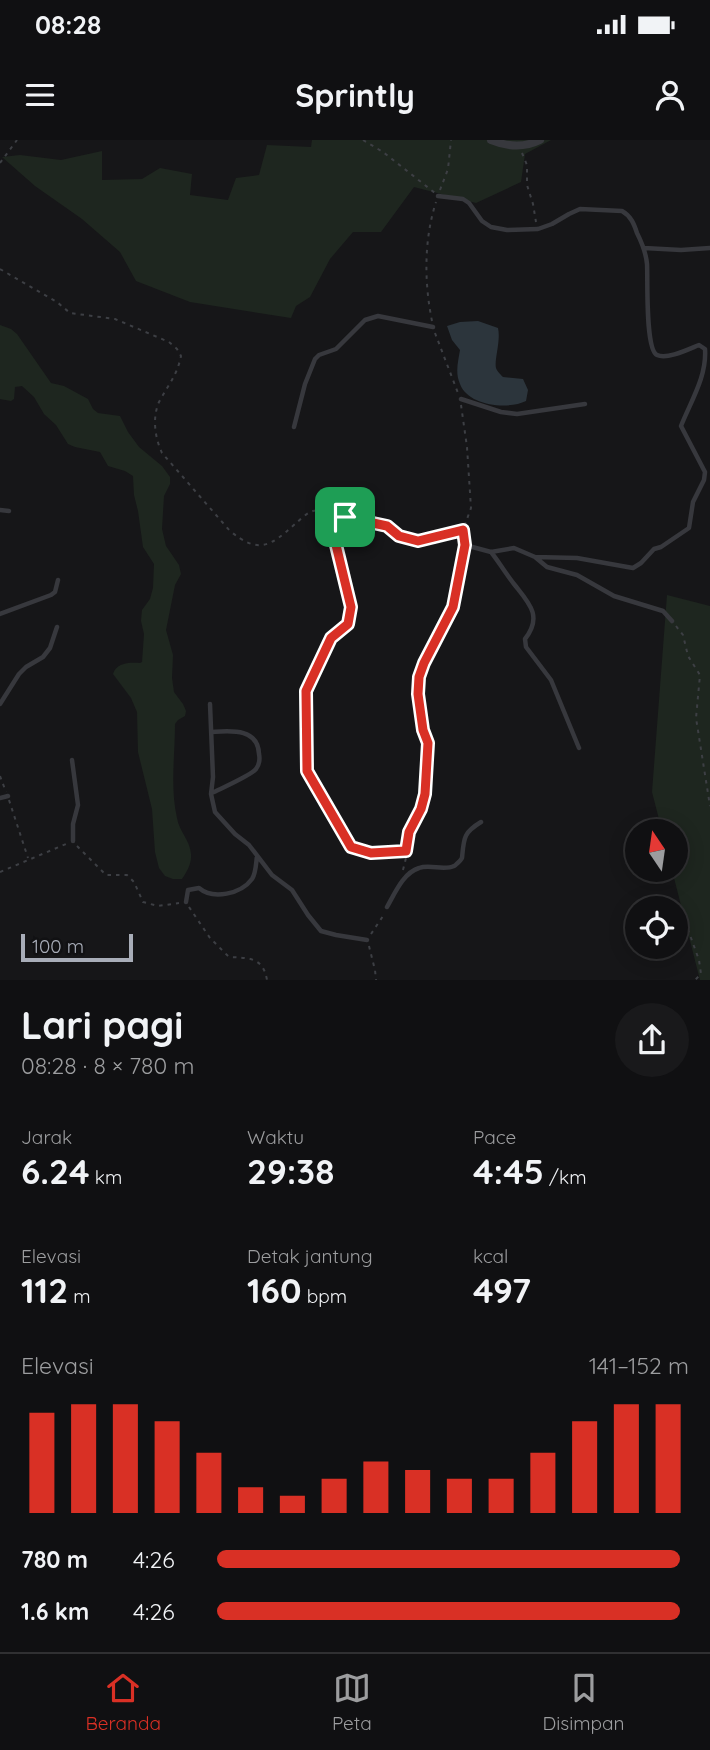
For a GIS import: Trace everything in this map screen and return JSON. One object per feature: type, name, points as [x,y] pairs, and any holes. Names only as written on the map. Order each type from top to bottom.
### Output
[{"type":"street","points":[[491,140],[518,146],[540,140]]},
{"type":"lane","points":[[438,196],[463,199],[482,221],[491,227],[507,230],[538,229],[552,225],[580,209],[622,211],[628,214],[644,248],[652,350],[663,356],[678,354],[699,345],[705,349],[706,363],[681,426],[705,472],[693,502],[689,528],[654,549],[633,568],[577,558],[535,557]]},
{"type":"lane","points":[[644,248],[710,248]]},
{"type":"lane","points":[[294,426],[315,359],[336,349],[365,320],[378,316],[433,327]]},
{"type":"lane","points":[[461,399],[501,412],[517,414],[585,404]]},
{"type":"lane","points":[[0,510],[9,511]]},
{"type":"lane","points":[[345,517],[336,545],[351,607],[348,624],[331,638],[306,691],[307,771],[351,847],[371,853],[406,851]]},
{"type":"lane","points":[[465,545],[491,552],[514,548],[535,557],[547,566],[577,575],[614,596],[663,611],[672,621]]},
{"type":"lane","points":[[491,552],[530,603],[534,621],[532,630],[525,639],[526,647],[551,680],[579,748]]},
{"type":"lane","points":[[0,614],[51,595],[55,592],[58,580]]},
{"type":"lane","points":[[0,704],[14,680],[50,648],[57,627]]},
{"type":"lane","points":[[209,704],[213,777],[211,794],[215,812],[249,845],[272,875],[292,890],[321,930],[368,940]]},
{"type":"lane","points":[[211,732],[243,732],[253,738],[259,751],[259,762],[255,770],[211,794]]},
{"type":"lane","points":[[72,760],[78,806],[72,841]]},
{"type":"lane","points":[[0,798],[8,796]]},
{"type":"lane","points":[[387,907],[400,884],[416,868],[454,866],[463,858],[464,836],[481,822]]},
{"type":"lane","points":[[186,902],[188,890],[199,888],[206,894],[225,895],[244,887],[253,878],[257,855]]},
{"type":"path","points":[[0,163],[18,140]]},
{"type":"path","points":[[363,140],[383,152],[438,196]]},
{"type":"path","points":[[401,875],[407,860],[409,832],[421,809],[425,794],[428,743],[423,730],[418,694],[419,677],[453,607],[465,545],[463,530],[471,508],[461,399],[433,327],[427,288],[427,249],[432,215],[448,169],[451,140]]},
{"type":"path","points":[[518,146],[527,165],[527,185],[538,229]]},
{"type":"path","points":[[0,269],[57,302],[70,313],[115,318],[169,342],[177,349],[181,356],[179,366],[158,405],[156,440],[162,453],[238,538],[254,546],[264,545],[284,534],[310,511],[318,510],[387,526],[399,536],[418,541],[463,530]]},
{"type":"path","points":[[672,621],[683,635],[688,656],[700,675],[696,718],[710,806]]},
{"type":"path","points":[[0,776],[29,859]]},
{"type":"path","points":[[0,872],[72,841],[106,875],[127,875],[143,902],[158,906],[186,902],[210,938],[229,957],[252,958],[265,969],[267,980]]},
{"type":"path","points":[[376,980],[368,940],[387,907]]},
{"type":"path","points":[[688,930],[701,974],[695,980]]},
{"type":"shaded area","points":[[312,140],[551,140],[525,154],[521,182],[476,203],[414,187],[381,232],[353,232],[330,259],[310,297],[296,306],[291,318],[190,302],[136,281],[120,252],[2,157],[20,155],[61,160],[102,151],[102,180],[142,179],[160,168],[192,174],[190,195],[228,200],[236,178],[259,175],[267,145],[311,147]]},
{"type":"shaded area","points":[[478,321],[498,328],[496,368],[503,377],[523,379],[528,390],[526,401],[509,405],[489,404],[464,391],[457,367],[460,350],[452,340],[447,326]]},
{"type":"shaded area","points":[[0,325],[17,334],[51,383],[64,386],[88,399],[98,413],[120,416],[139,447],[162,466],[170,477],[170,484],[164,496],[162,529],[166,546],[179,565],[181,574],[175,585],[166,630],[173,655],[174,692],[186,711],[185,716],[175,724],[174,795],[178,823],[189,844],[191,857],[182,879],[165,876],[159,868],[152,809],[138,752],[137,712],[131,698],[113,674],[120,665],[142,662],[142,610],[150,599],[153,588],[154,564],[143,547],[133,476],[108,466],[100,452],[68,444],[34,397],[22,386],[15,387],[14,399],[11,401],[0,399]]},
{"type":"shaded area","points":[[667,595],[710,606],[710,980],[700,980],[688,933],[688,896],[679,896],[675,882],[688,882],[688,819],[659,819],[652,792]]},
{"type":"route","points":[[345,517],[387,526],[399,536],[418,541],[463,530],[465,545],[453,607],[419,677],[418,694],[423,730],[428,743],[425,794],[421,809],[409,832],[406,851],[371,853],[351,847],[307,771],[306,691],[331,638],[348,624],[351,607],[336,545],[345,517]]}]
